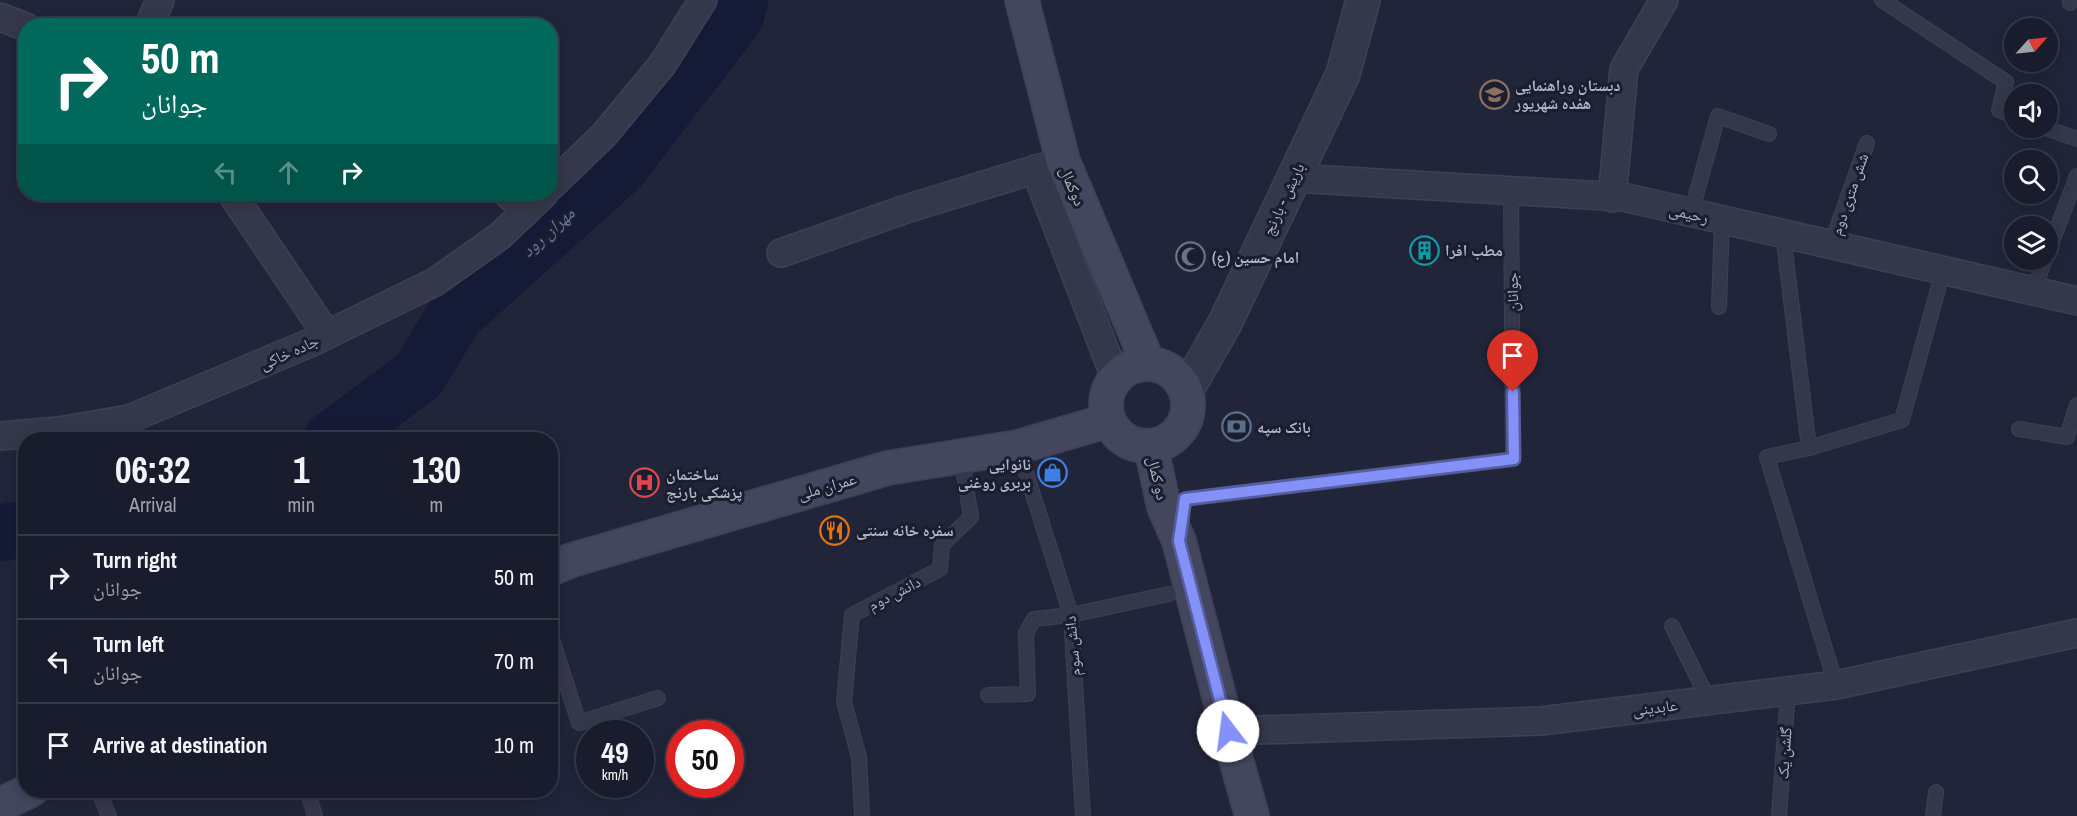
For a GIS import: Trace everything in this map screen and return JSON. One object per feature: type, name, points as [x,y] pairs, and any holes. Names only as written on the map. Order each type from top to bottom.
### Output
[{"type":"main road","name":"دوکمال","points":[[1023,0],[1049,165],[1148,363]]},
{"type":"main road","points":[[1148,363],[1164,367],[1177,377],[1186,390],[1188,408],[1183,425],[1161,443],[1132,445],[1117,436],[1107,421],[1105,398],[1115,377],[1130,366],[1148,363]]},
{"type":"main road","name":"عمران ملی","points":[[558,566],[888,468],[1018,447],[1107,421]]},
{"type":"main road","name":"دو کمال","points":[[1161,443],[1185,499],[1179,541]]},
{"type":"main road","name":"دو کمال","points":[[1161,443],[1164,507],[1179,541],[1252,816]]},
{"type":"main road","points":[[0,805],[18,796]]},
{"type":"street","points":[[152,18],[160,0]]},
{"type":"street","points":[[558,179],[604,135],[662,65],[703,0]]},
{"type":"street","name":"باریش - بارنج","points":[[1186,390],[1224,323],[1343,74],[1363,0]]},
{"type":"street","points":[[1612,198],[1624,69],[1664,0]]},
{"type":"street","points":[[0,17],[18,24]]},
{"type":"street","points":[[781,253],[906,209],[1049,165],[1115,377]]},
{"type":"street","name":"رحیمی","points":[[1293,178],[1623,198],[2077,301]]},
{"type":"street","points":[[237,201],[327,335]]},
{"type":"street","name":"جاده خاکی","points":[[46,432],[129,419],[327,335],[435,282],[500,236],[525,201]]},
{"type":"street","name":"جاده خاکی","points":[[0,436],[18,434]]},
{"type":"street","name":"عابدینی","points":[[1228,731],[1540,721],[1836,685],[2077,633]]},
{"type":"lane","points":[[1882,0],[2006,82],[2006,84]]},
{"type":"lane","points":[[2004,90],[1999,110],[2004,112]]},
{"type":"lane","points":[[1691,213],[1718,116],[1769,134]]},
{"type":"lane","points":[[2058,132],[2077,139]]},
{"type":"lane","name":"شش متری دوم","points":[[1831,245],[1867,143]]},
{"type":"lane","points":[[2058,226],[2077,176]]},
{"type":"lane","name":"جوانان","points":[[1185,499],[1514,459],[1511,191]]},
{"type":"lane","points":[[1719,307],[1722,220]]},
{"type":"lane","points":[[1783,234],[1809,448]]},
{"type":"lane","points":[[2032,291],[2040,270]]},
{"type":"lane","points":[[1836,685],[1767,457],[1809,448],[1902,420],[1943,271]]},
{"type":"lane","points":[[2019,429],[2067,437],[2077,405]]},
{"type":"lane","name":"دانش سوم","points":[[1018,447],[1071,615],[1083,816]]},
{"type":"lane","name":"دانش دوم","points":[[862,816],[860,757],[844,702],[852,615],[940,569],[942,545],[971,517],[961,456]]},
{"type":"lane","points":[[988,695],[1028,694],[1026,633],[1034,619],[1071,615],[1169,594]]},
{"type":"lane","points":[[1672,626],[1708,700]]},
{"type":"lane","points":[[558,658],[579,723],[658,698]]},
{"type":"lane","name":"گلشن یک","points":[[1779,816],[1788,691]]},
{"type":"lane","points":[[1933,816],[1936,792]]},
{"type":"lane","points":[[101,798],[109,816]]},
{"type":"lane","points":[[309,798],[315,816]]},
{"type":"waterway","name":"مهران رود","points":[[342,432],[418,376],[455,315],[619,168],[735,17],[740,0]]},
{"type":"waterway","name":"مهران رود","points":[[0,533],[18,530]]},
{"type":"place","name":"دبستان وراهنمایی هفده شهریور","points":[[1494,94]]},
{"type":"place","name":"مطب افرا","points":[[1424,250]]},
{"type":"place","name":"امام حسین (ع)","points":[[1191,257]]},
{"type":"place","name":"بانک سپه","points":[[1236,427]]},
{"type":"place","name":"نانوایی بربری روغنی","points":[[1052,473]]},
{"type":"place","name":"ساختمان پزشکی بارنج","points":[[645,483]]},
{"type":"place","name":"سفره خانه سنتی","points":[[835,530]]},
{"type":"route","points":[[1228,731],[1179,541],[1185,499],[1514,459],[1513,392]]}]
